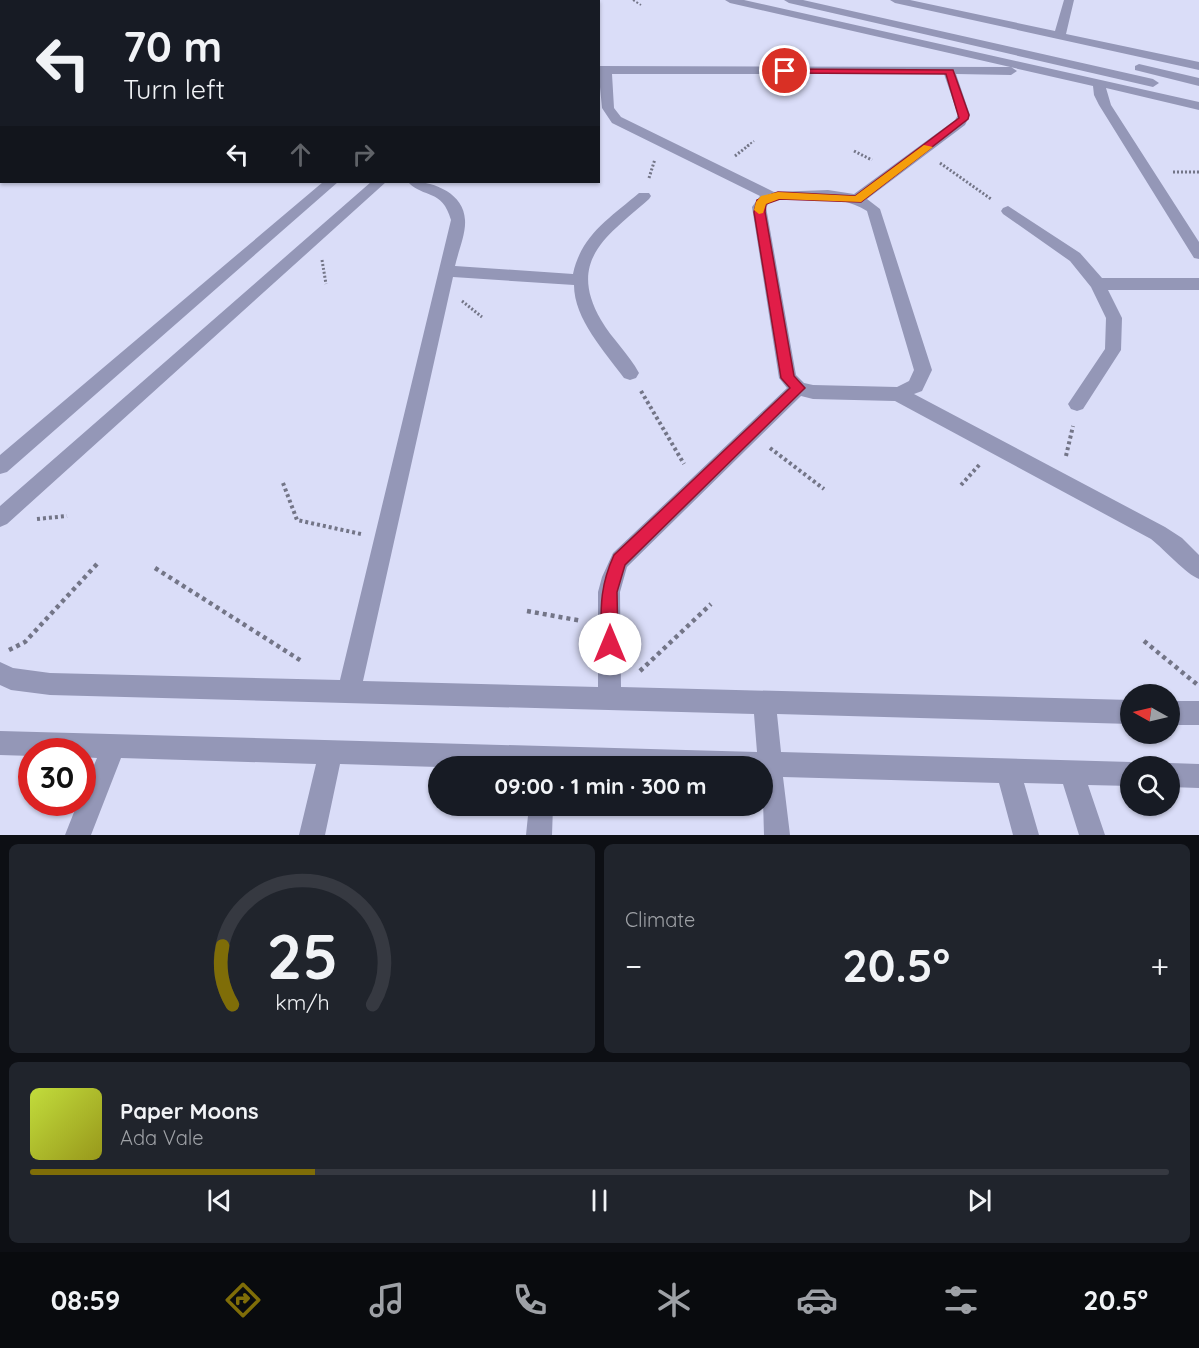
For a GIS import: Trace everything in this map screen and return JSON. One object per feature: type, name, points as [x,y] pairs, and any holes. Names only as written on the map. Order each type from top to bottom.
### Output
[{"type":"street","points":[[730,0],[1199,106]]},
{"type":"street","points":[[789,0],[851,9],[1199,82]]},
{"type":"street","points":[[836,0],[851,9],[1199,93]]},
{"type":"street","points":[[895,0],[1199,66]]},
{"type":"street","points":[[1060,35],[1069,0]]},
{"type":"street","points":[[1156,72],[1158,58]]},
{"type":"street","points":[[771,196],[761,202],[759,207],[788,378],[798,388],[813,392],[898,394],[916,386],[923,370],[873,209],[857,199],[844,197],[771,196],[660,141],[612,116],[608,108],[602,70],[1043,71]]},
{"type":"street","points":[[857,199],[963,119],[964,115],[949,72]]},
{"type":"street","points":[[1099,84],[1105,105],[1199,254]]},
{"type":"street","points":[[0,466],[330,183]]},
{"type":"street","points":[[0,518],[378,183]]},
{"type":"street","points":[[350,692],[458,220],[456,209],[448,197],[418,183]]},
{"type":"street","points":[[630,373],[585,309],[580,280],[585,255],[600,233],[644,196]]},
{"type":"street","points":[[1008,211],[1075,257],[1098,284],[1114,318],[1113,350],[1077,404]]},
{"type":"street","points":[[446,271],[580,280]]},
{"type":"street","points":[[1098,284],[1199,285]]},
{"type":"street","points":[[610,698],[609,592],[612,577],[620,560],[798,388]]},
{"type":"street","points":[[898,394],[1158,533],[1175,545],[1199,569]]},
{"type":"street","points":[[4,682],[1120,712]]},
{"type":"street","points":[[764,702],[769,756]]},
{"type":"street","points":[[1180,713],[1199,713]]},
{"type":"street","points":[[0,743],[428,757]]},
{"type":"street","points":[[78,835],[114,747]]},
{"type":"street","points":[[312,835],[331,753]]},
{"type":"street","points":[[773,765],[1120,774]]},
{"type":"street","points":[[1008,771],[1026,835]]},
{"type":"street","points":[[1072,773],[1092,835]]},
{"type":"street","points":[[1180,775],[1199,776]]},
{"type":"street","points":[[773,795],[777,835]]},
{"type":"street","points":[[539,835],[540,816]]},
{"type":"path","points":[[633,0],[641,5]]},
{"type":"path","points":[[644,196],[660,141]]},
{"type":"path","points":[[922,151],[1008,211]]},
{"type":"path","points":[[630,373],[697,486]]},
{"type":"path","points":[[1061,481],[1077,404]]},
{"type":"path","points":[[751,433],[824,489]]},
{"type":"path","points":[[283,483],[297,520],[385,540]]},
{"type":"path","points":[[0,654],[25,642],[97,564]]},
{"type":"path","points":[[155,568],[310,667]]},
{"type":"path","points":[[610,698],[711,604]]},
{"type":"path","points":[[527,611],[610,626]]},
{"type":"path","points":[[1144,641],[1199,686]]},
{"type":"slow traffic","points":[[759,210],[761,202],[778,195],[857,199],[928,147]]},
{"type":"route","points":[[610,644],[609,592],[612,577],[620,560],[798,388],[788,378],[759,207],[761,202],[778,195],[857,199],[963,119],[964,115],[949,72],[785,71]]}]
